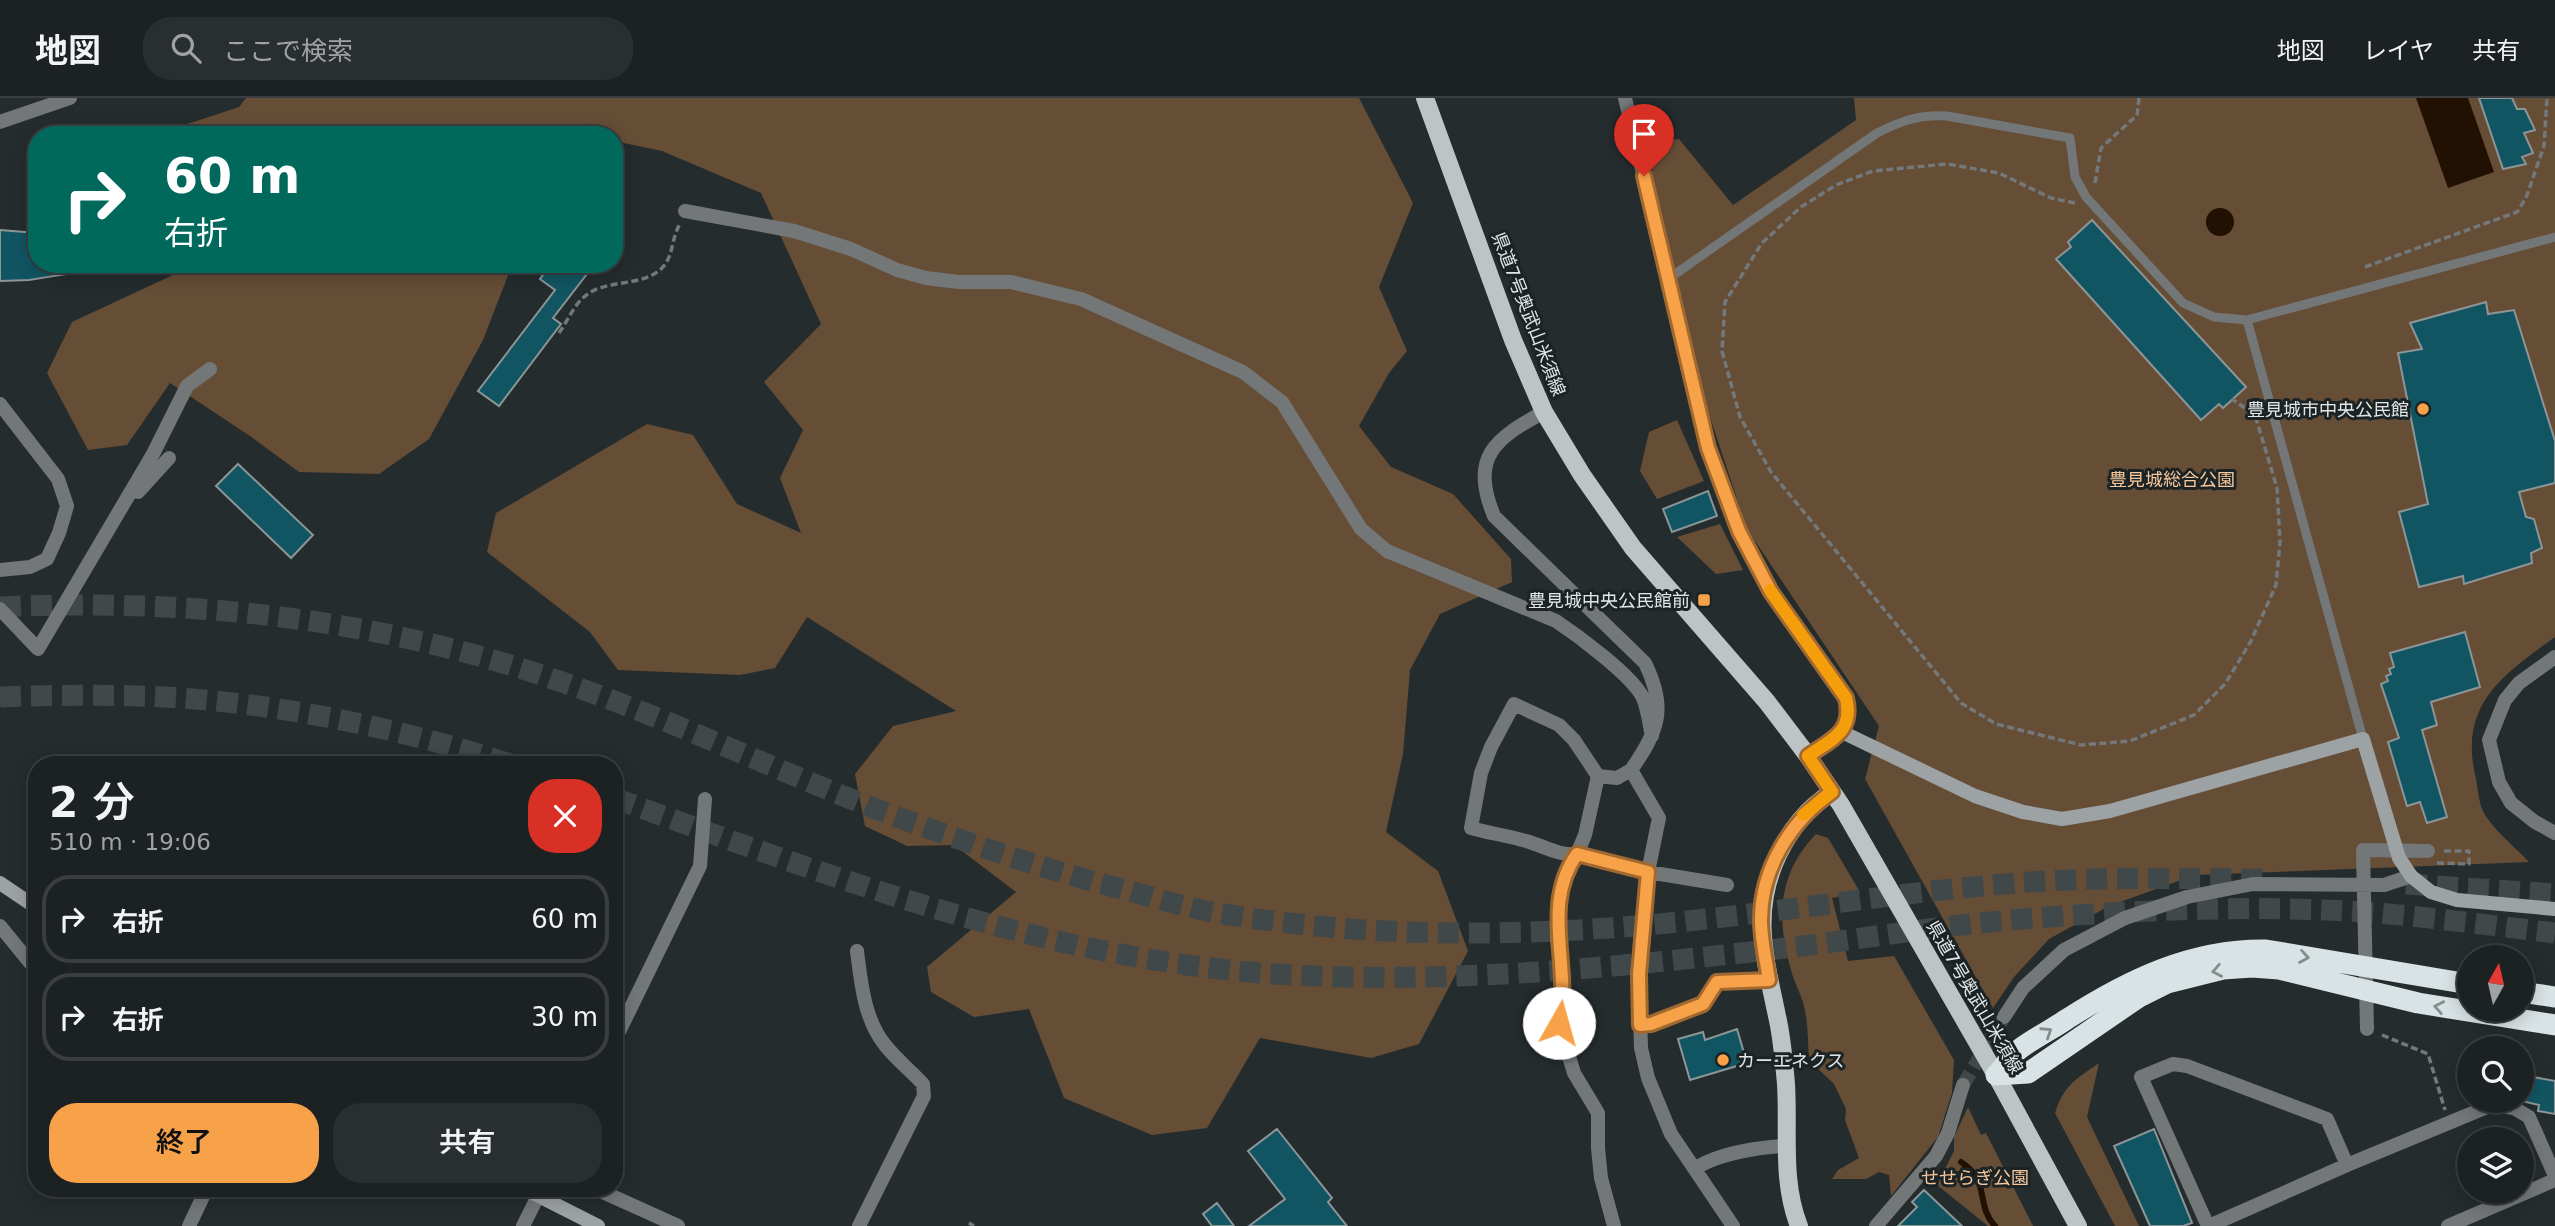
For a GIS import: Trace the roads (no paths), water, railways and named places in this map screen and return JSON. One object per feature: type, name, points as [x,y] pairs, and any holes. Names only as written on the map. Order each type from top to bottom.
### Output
[{"type":"highway","points":[[1996,1076],[2015,1052],[2107,994],[2148,974],[2202,955],[2237,949],[2266,950],[2457,982]]},
{"type":"highway","points":[[1996,1076],[2028,1073],[2139,997],[2167,983],[2232,968],[2278,969],[2418,1003],[2555,1025]]},
{"type":"highway","points":[[2534,994],[2555,997]]},
{"type":"main road","name":"県道7号奥武山米須線","points":[[1425,98],[1513,340],[1544,412],[1582,475],[1633,548],[1767,702],[1832,792],[1962,1016],[2078,1226]]},
{"type":"main road","points":[[1799,1226],[1789,1191],[1786,1083],[1761,918],[1767,880],[1796,824],[1812,806],[1832,792]]},
{"type":"street","points":[[0,122],[70,98]]},
{"type":"street","points":[[1625,98],[1708,448],[1739,531],[1771,592],[1846,698],[1849,717],[1842,732],[1808,756]]},
{"type":"street","points":[[685,211],[794,231],[850,249],[897,270],[926,278],[959,282],[1011,282],[1069,296],[1243,372],[1282,402],[1361,529],[1387,551],[1556,621],[1574,632],[1642,696],[1652,736]]},
{"type":"street","points":[[0,609],[38,649],[153,454],[187,386],[210,369]]},
{"type":"street","points":[[0,404],[58,479],[67,506],[47,559],[30,567],[0,570]]},
{"type":"street","points":[[1544,412],[1515,427],[1495,445],[1484,466],[1485,492],[1494,516],[1646,663],[1656,686],[1658,720],[1648,746],[1631,770],[1617,778],[1598,776]]},
{"type":"street","points":[[118,513],[169,458]]},
{"type":"street","points":[[2555,657],[2519,683],[2505,700],[2489,740],[2499,782],[2511,803],[2535,822],[2555,832]]},
{"type":"street","points":[[1614,1226],[1601,1178],[1598,1113],[1574,1073],[1559,1023],[1564,984],[1558,939],[1560,894],[1570,863],[1577,854],[1585,835],[1598,776],[1574,740],[1559,725],[1514,704],[1491,747],[1481,774],[1471,828],[1522,840],[1565,855],[1577,854],[1648,872],[1727,885]]},
{"type":"street","points":[[1842,732],[1975,796],[2023,812],[2062,818],[2110,811],[2363,739],[2399,858],[2411,876],[2431,892],[2457,900],[2555,909]]},
{"type":"street","points":[[1631,770],[1659,818],[1648,872],[1639,974],[1641,1048],[1648,1078],[1671,1134],[1733,1226]]},
{"type":"street","points":[[623,1022],[700,866],[705,799]]},
{"type":"street","points":[[2367,1029],[2363,850],[2430,857]]},
{"type":"street","points":[[2004,1017],[2023,988],[2064,950],[2126,918],[2187,897],[2253,884],[2384,885],[2411,876]]},
{"type":"street","points":[[0,883],[28,902]]},
{"type":"street","points":[[0,926],[28,960]]},
{"type":"street","points":[[857,951],[863,991],[883,1044],[923,1084],[924,1096],[859,1226]]},
{"type":"street","points":[[1640,1025],[1651,1024],[1703,1004],[1717,982],[1769,980]]},
{"type":"street","points":[[2347,1165],[2327,1119],[2187,1066],[2173,1064],[2141,1077],[2209,1226],[2492,1105],[2514,1108],[2529,1116],[2555,1178],[2448,1226]]},
{"type":"street","points":[[1876,1226],[1936,1156],[1948,1132],[1963,1085]]},
{"type":"street","points":[[1695,1169],[1719,1158],[1773,1146],[1787,1146]]},
{"type":"street","points":[[189,1226],[203,1197]]},
{"type":"street","points":[[523,1226],[538,1197]]},
{"type":"street","points":[[549,1197],[598,1226]]},
{"type":"street","points":[[614,1197],[678,1226]]},
{"type":"lane","points":[[1668,279],[1877,134],[1905,119],[1928,115],[2070,138],[2075,177],[2094,206],[2183,303],[2214,317],[2247,320],[2555,237]]},
{"type":"lane","points":[[2247,320],[2363,739]]},
{"type":"waterway","points":[[1961,1162],[1976,1177],[1985,1210],[1995,1226]]},
{"type":"tunnel","points":[[0,607],[70,605],[210,610],[349,627],[418,641],[486,658],[596,694],[889,814],[1004,855],[1186,906],[1272,921],[1416,932],[1561,931],[1708,919],[1905,894],[2037,881],[2138,878],[2272,879]]},
{"type":"tunnel","points":[[0,697],[136,696],[265,707],[349,721],[485,756]]},
{"type":"tunnel","points":[[623,801],[863,886],[1032,935],[1117,954],[1204,967],[1292,975],[1418,977],[1544,972],[1732,954],[1985,923],[2102,913],[2195,909],[2333,910],[2555,933]]},
{"type":"tunnel","points":[[2406,884],[2555,894]]},
{"type":"tunnel","points":[[1963,1085],[2004,1017]]},
{"type":"place","name":"豊見城市中央公民館","points":[[2423,409]]},
{"type":"place","name":"豊見城中央公民館前","points":[[1704,600]]},
{"type":"place","name":"カーエネクス","points":[[1723,1060]]},
{"type":"park label","name":"豊見城総合公園","points":[[2172,479]]},
{"type":"park label","name":"せせらぎ公園","points":[[1975,1177]]}]
